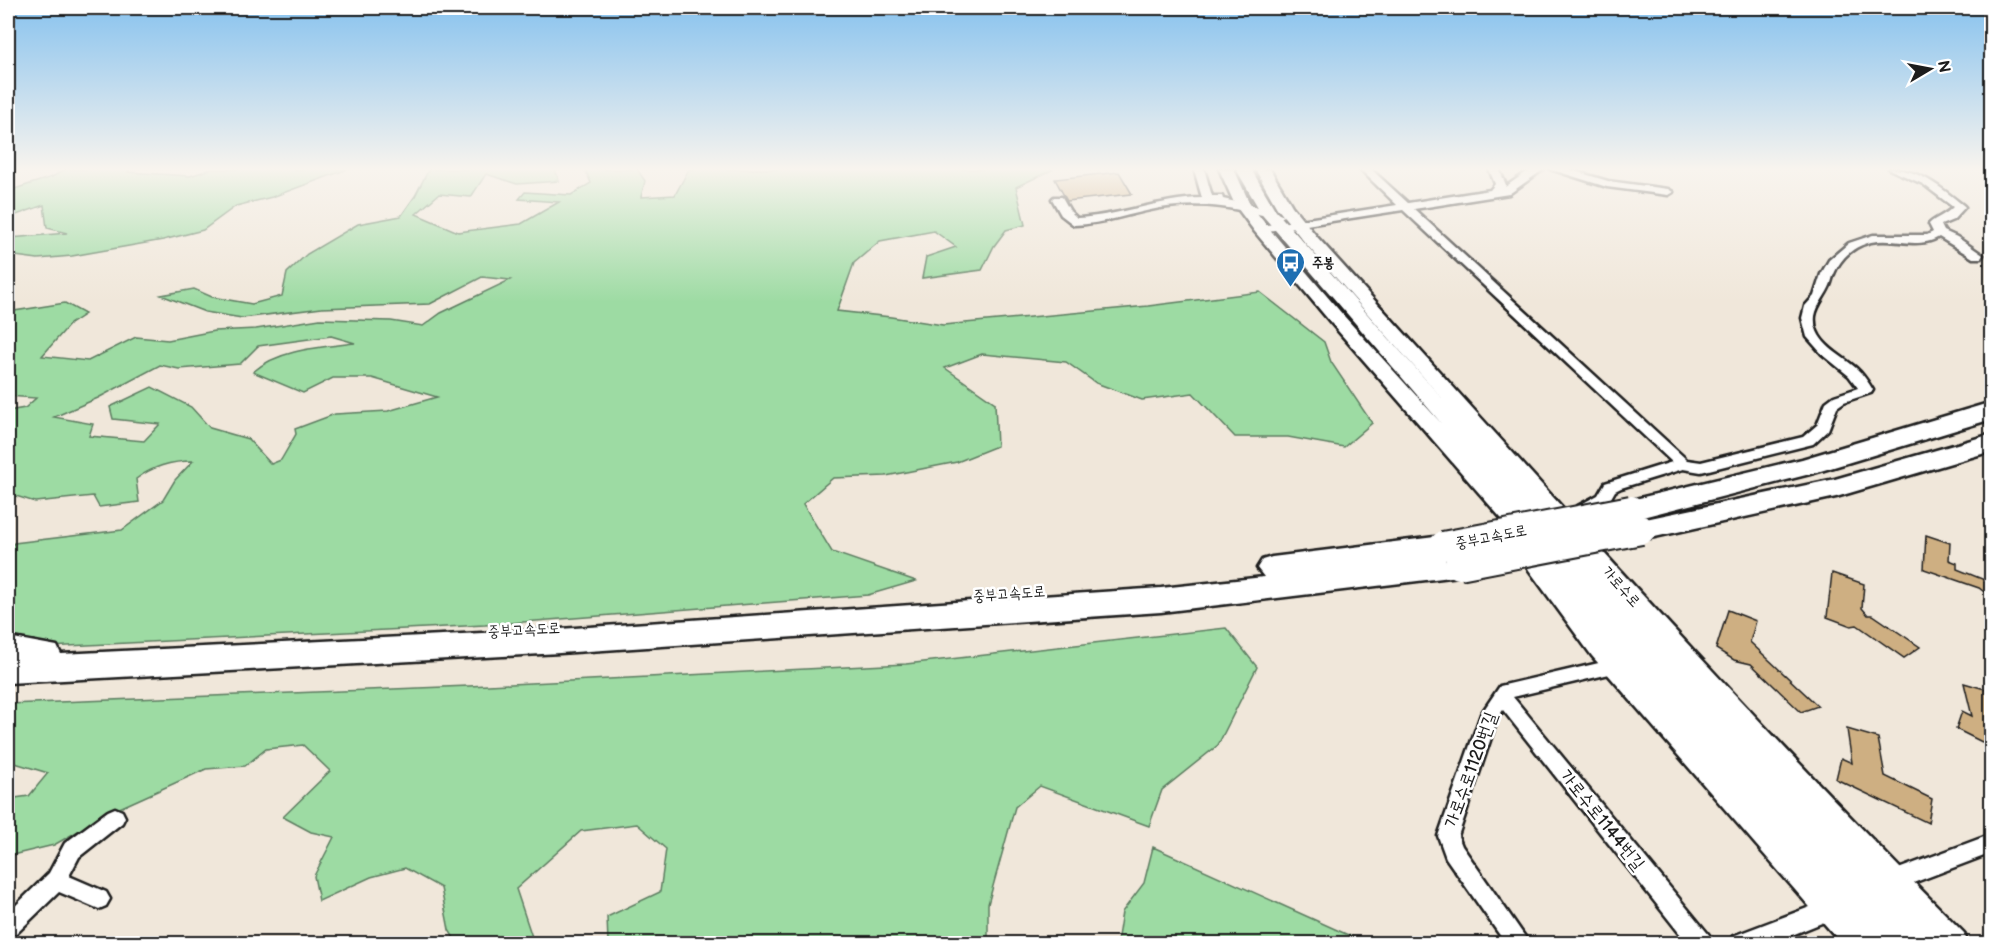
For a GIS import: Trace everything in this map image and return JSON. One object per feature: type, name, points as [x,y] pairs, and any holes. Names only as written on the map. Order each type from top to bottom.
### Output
[{"type":"highway","name":"중부고속도로","points":[[1636,520],[1992,410]]},
{"type":"highway","name":"중부고속도로","points":[[8,650],[21,664],[560,641],[1149,601],[1451,555],[1636,520],[1836,488],[1992,442]]},
{"type":"main road","name":"가로수로","points":[[1268,213],[1288,223],[1359,318],[1656,652],[1922,944]]},
{"type":"main road","name":"가로수로","points":[[1280,213],[1892,881],[1953,944]]},
{"type":"main road","name":"가로수로","points":[[1283,213],[1338,320],[1805,853],[1888,944]]},
{"type":"main road","points":[[1458,455],[1494,508],[1616,666],[1863,944]]},
{"type":"street","points":[[1065,213],[1074,222],[1123,213]]},
{"type":"street","points":[[1288,223],[1359,213]]},
{"type":"street","points":[[1413,213],[1683,464]]},
{"type":"street","points":[[1953,213],[1949,218],[1935,224],[1939,233],[1953,239],[1977,255]]},
{"type":"street","points":[[1561,521],[1603,499],[1610,487],[1616,484],[1683,464],[1701,467],[1808,441],[1823,427],[1831,405],[1839,399],[1866,390],[1854,373],[1829,356],[1815,340],[1807,326],[1811,306],[1819,300],[1836,258],[1866,239],[1919,239],[1939,233]]},
{"type":"street","name":"가로수로1120번길","points":[[1519,944],[1454,851],[1448,836],[1490,714],[1506,691],[1616,666]]},
{"type":"street","name":"가로수로1144번길","points":[[1502,696],[1702,944]]},
{"type":"street","points":[[8,927],[37,902],[56,880],[72,850],[115,817]]},
{"type":"street","points":[[1892,881],[1992,843]]},
{"type":"street","points":[[56,880],[99,899]]},
{"type":"street","points":[[1741,944],[1831,909]]},
{"type":"green space","points":[[8,213],[21,213],[8,218]]},
{"type":"green space","points":[[45,213],[226,213],[203,230],[163,240],[72,256],[38,259],[8,255],[10,238],[67,233],[47,228]]},
{"type":"green space","points":[[403,213],[417,213],[458,232],[521,224],[539,213],[1022,213],[1025,225],[1006,230],[994,246],[982,270],[922,278],[926,257],[956,247],[934,231],[880,241],[854,263],[837,311],[943,325],[1148,306],[1260,292],[1324,342],[1331,362],[1372,423],[1344,447],[1288,437],[1235,437],[1193,393],[1142,400],[1096,383],[1066,362],[982,354],[945,368],[995,403],[997,446],[957,462],[886,476],[833,478],[803,504],[832,552],[916,581],[868,595],[485,625],[8,649],[8,550],[14,543],[122,530],[163,500],[175,480],[193,461],[163,465],[136,479],[139,502],[99,507],[93,496],[35,502],[16,496],[8,500],[8,411],[25,408],[36,398],[8,396],[8,312],[65,303],[85,314],[70,324],[42,356],[88,361],[136,337],[168,340],[214,331],[256,329],[320,319],[391,321],[423,326],[441,313],[510,280],[482,277],[430,304],[322,308],[242,318],[205,312],[161,295],[194,289],[212,297],[252,304],[282,296],[287,273],[307,254],[358,224],[401,216]],"holes":[[[331,336],[355,343],[315,348],[275,358],[253,372],[303,393],[333,378],[372,378],[437,397],[388,411],[335,414],[295,429],[296,434],[281,460],[271,464],[248,439],[210,428],[191,407],[152,387],[110,407],[113,419],[160,424],[144,441],[89,436],[93,424],[54,417],[98,398],[160,365],[179,369],[240,364],[258,346]]]},
{"type":"green space","points":[[1226,628],[1257,667],[1218,745],[1162,790],[1149,826],[1040,786],[1015,807],[988,904],[988,943],[608,943],[607,917],[660,892],[666,849],[637,824],[581,831],[516,889],[534,943],[457,943],[449,930],[441,888],[405,868],[371,877],[319,901],[314,876],[334,837],[311,832],[283,817],[330,771],[303,745],[266,749],[245,766],[206,769],[113,811],[54,845],[8,856],[8,799],[29,796],[48,773],[8,761],[8,704],[469,686],[906,664]]},
{"type":"green space","points":[[1153,847],[1366,943],[1117,943],[1122,912],[1144,883]]},
{"type":"building","points":[[1926,535],[1950,543],[1949,560],[1957,563],[1957,569],[1987,581],[1992,580],[1992,598],[1979,588],[1924,569]]},
{"type":"building","points":[[1832,573],[1864,584],[1862,608],[1868,615],[1873,615],[1920,647],[1904,658],[1857,625],[1851,626],[1827,617]]},
{"type":"building","points":[[1728,610],[1756,621],[1750,642],[1818,706],[1801,712],[1751,664],[1734,660],[1716,649]]},
{"type":"building","points":[[1964,683],[1992,691],[1992,747],[1956,729],[1962,711],[1972,716]]},
{"type":"building","points":[[1847,729],[1878,738],[1885,776],[1932,799],[1928,823],[1836,779],[1841,758],[1852,763]]},
{"type":"place","name":"주봉","points":[[1291,288]]}]
